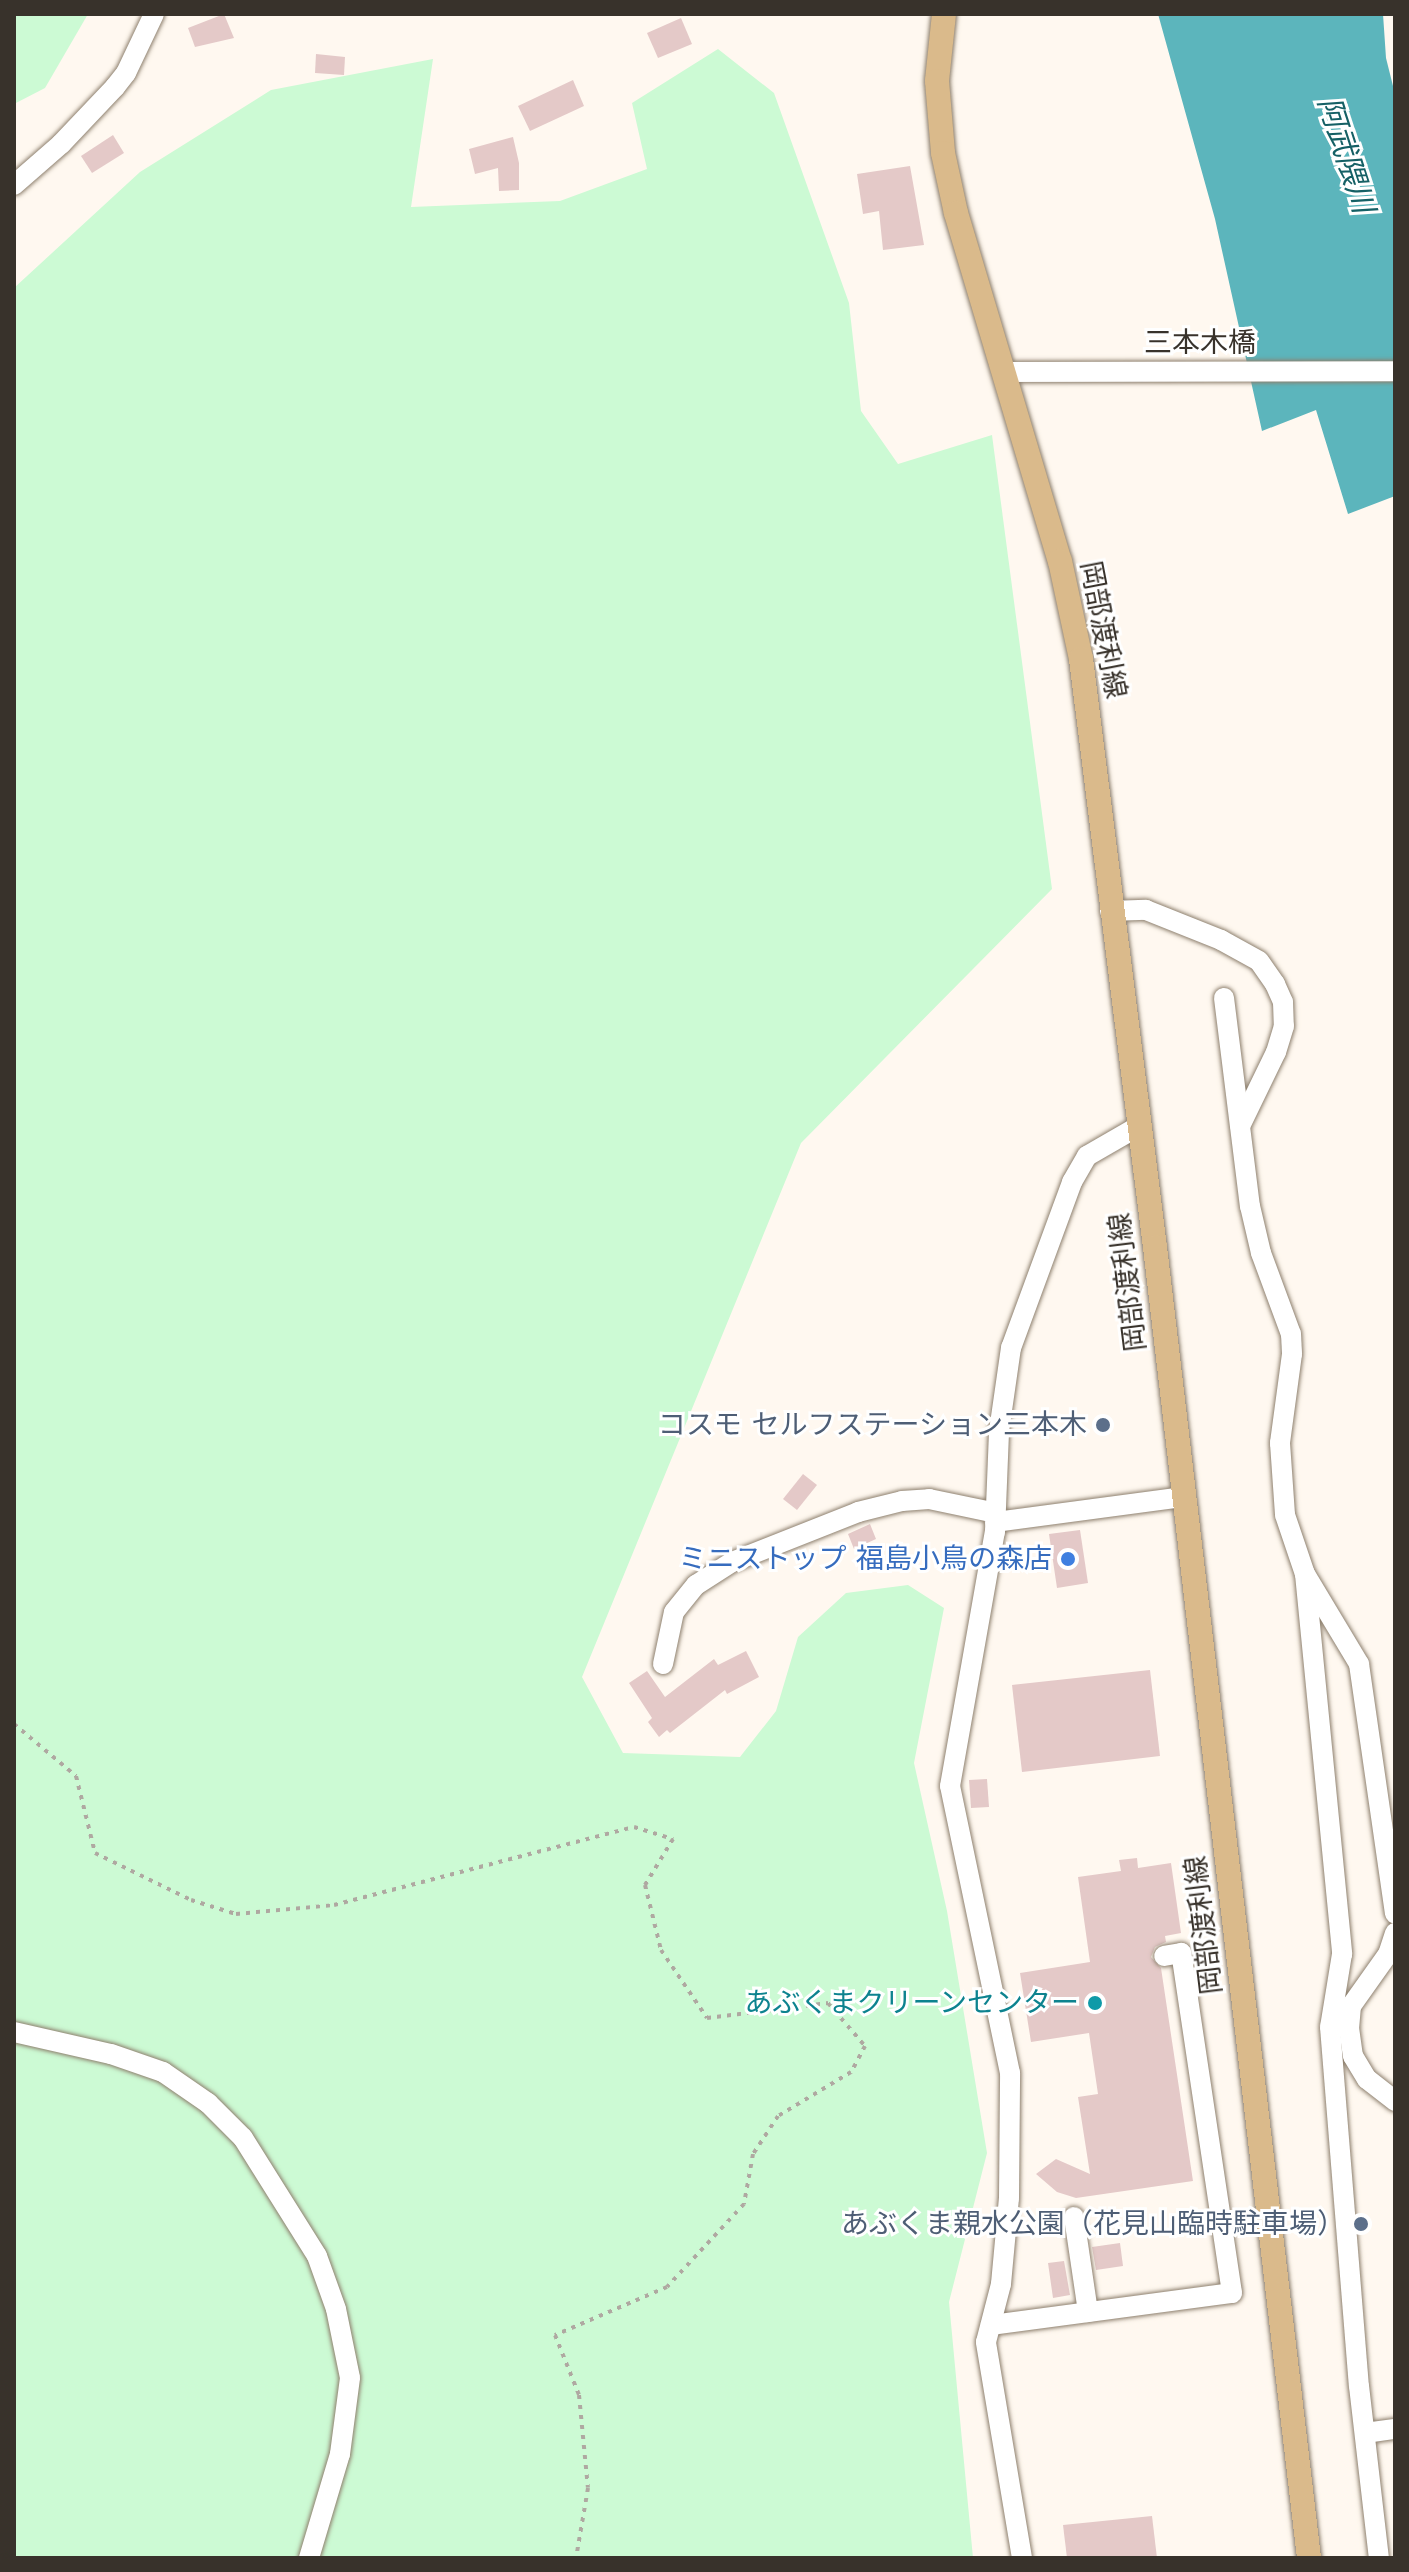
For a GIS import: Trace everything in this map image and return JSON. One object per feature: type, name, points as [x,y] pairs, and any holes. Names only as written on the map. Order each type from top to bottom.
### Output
[{"type":"main road","name":"岡部渡利線","points":[[944,14],[937,81],[943,153],[956,213],[1060,561],[1081,659],[1309,2558]]},
{"type":"street","points":[[14,185],[61,144],[115,87],[126,73],[154,14]]},
{"type":"street","name":"三本木橋","points":[[1005,372],[1395,371]]},
{"type":"street","points":[[1110,911],[1146,910],[1221,940],[1259,961],[1275,984],[1283,1002],[1284,1026],[1276,1052],[1240,1126]]},
{"type":"street","points":[[1224,998],[1250,1206],[1261,1253],[1291,1334],[1292,1354],[1280,1443],[1285,1515],[1305,1574],[1359,1664],[1395,1913]]},
{"type":"street","points":[[1022,2558],[986,2342],[1001,2284],[1009,2198],[1010,2073],[950,1786],[996,1517],[999,1431],[1011,1348],[1072,1182],[1087,1156],[1139,1126]]},
{"type":"street","points":[[663,1664],[674,1612],[696,1585],[732,1562],[843,1517],[902,1501],[929,1499],[996,1517],[1183,1497]]},
{"type":"street","points":[[1305,1574],[1342,1954],[1330,2027],[1365,2433],[1385,2525],[1379,2558]]},
{"type":"street","points":[[1395,1933],[1388,1954],[1351,2006],[1349,2028],[1353,2056],[1367,2079],[1395,2101]]},
{"type":"street","points":[[991,2325],[1232,2293],[1181,1953],[1164,1956]]},
{"type":"street","points":[[14,2032],[111,2054],[163,2072],[208,2103],[243,2138],[317,2256],[336,2309],[350,2378],[340,2454],[309,2558]]},
{"type":"street","points":[[1074,2217],[1088,2312]]},
{"type":"street","points":[[1365,2433],[1395,2429]]},
{"type":"path","points":[[14,1724],[76,1776],[95,1853],[191,1900],[236,1914],[334,1905],[634,1827],[673,1839],[645,1885],[661,1950],[707,2018],[828,2003],[865,2046],[851,2072],[778,2116],[753,2154],[744,2204],[667,2287],[555,2335],[579,2395],[588,2488],[576,2558]]},
{"type":"green space","points":[[14,14],[88,14],[45,88],[14,104]]},
{"type":"green space","points":[[718,49],[774,93],[849,303],[861,411],[898,464],[992,435],[1052,889],[801,1143],[582,1677],[623,1753],[740,1757],[776,1711],[798,1637],[846,1593],[908,1585],[944,1608],[914,1763],[947,1911],[987,2153],[949,2302],[973,2558],[14,2558],[14,288],[140,172],[271,90],[433,59],[411,207],[560,201],[647,169],[632,103]]},
{"type":"water","name":"阿武隈川","points":[[1158,14],[1383,14],[1386,58],[1395,94],[1395,496],[1348,514],[1316,410],[1262,431],[1215,219]]},
{"type":"building","points":[[224,14],[234,38],[195,47],[188,28]]},
{"type":"building","points":[[681,18],[692,44],[658,58],[647,33]]},
{"type":"building","points":[[316,54],[345,57],[344,75],[315,73]]},
{"type":"building","points":[[573,80],[584,106],[530,131],[518,106]]},
{"type":"building","points":[[113,135],[124,153],[92,173],[81,156]]},
{"type":"building","points":[[513,137],[519,163],[519,190],[499,191],[498,168],[475,174],[469,149]]},
{"type":"building","points":[[910,166],[924,245],[883,250],[879,211],[863,214],[857,174]]},
{"type":"building","points":[[803,1474],[817,1485],[797,1510],[783,1499]]},
{"type":"building","points":[[870,1524],[876,1539],[854,1549],[848,1534]]},
{"type":"building","name":"ミニストップ 福島小鳥の森店","points":[[1080,1530],[1088,1583],[1057,1588],[1049,1534]]},
{"type":"building","points":[[746,1651],[759,1677],[727,1694],[725,1690],[670,1733],[667,1730],[659,1737],[648,1722],[652,1718],[629,1683],[647,1671],[665,1697],[714,1659],[718,1665]]},
{"type":"building","points":[[1150,1670],[1160,1756],[1022,1772],[1012,1685]]},
{"type":"building","points":[[987,1779],[989,1807],[971,1808],[969,1780]]},
{"type":"building","name":"あぶくまクリーンセンター","points":[[1137,1858],[1138,1868],[1171,1863],[1181,1933],[1165,1936],[1166,1942],[1155,1947],[1151,1957],[1161,1968],[1193,2181],[1076,2198],[1057,2192],[1036,2174],[1056,2159],[1090,2174],[1078,2097],[1098,2094],[1089,2033],[1031,2042],[1020,1973],[1090,1962],[1078,1877],[1121,1871],[1119,1860]]},
{"type":"building","points":[[1120,2243],[1123,2266],[1096,2270],[1092,2247]]},
{"type":"building","points":[[1064,2261],[1070,2295],[1053,2298],[1048,2263]]},
{"type":"building","points":[[1152,2516],[1157,2558],[1067,2558],[1063,2525]]},
{"type":"place","name":"コスモ セルフステーション三本木","points":[[1103,1425]]},
{"type":"place","name":"ミニストップ 福島小鳥の森店","points":[[1068,1559]]},
{"type":"place","name":"あぶくまクリーンセンター","points":[[1095,2003]]},
{"type":"place","name":"あぶくま親水公園（花見山臨時駐車場）","points":[[1361,2224]]}]
